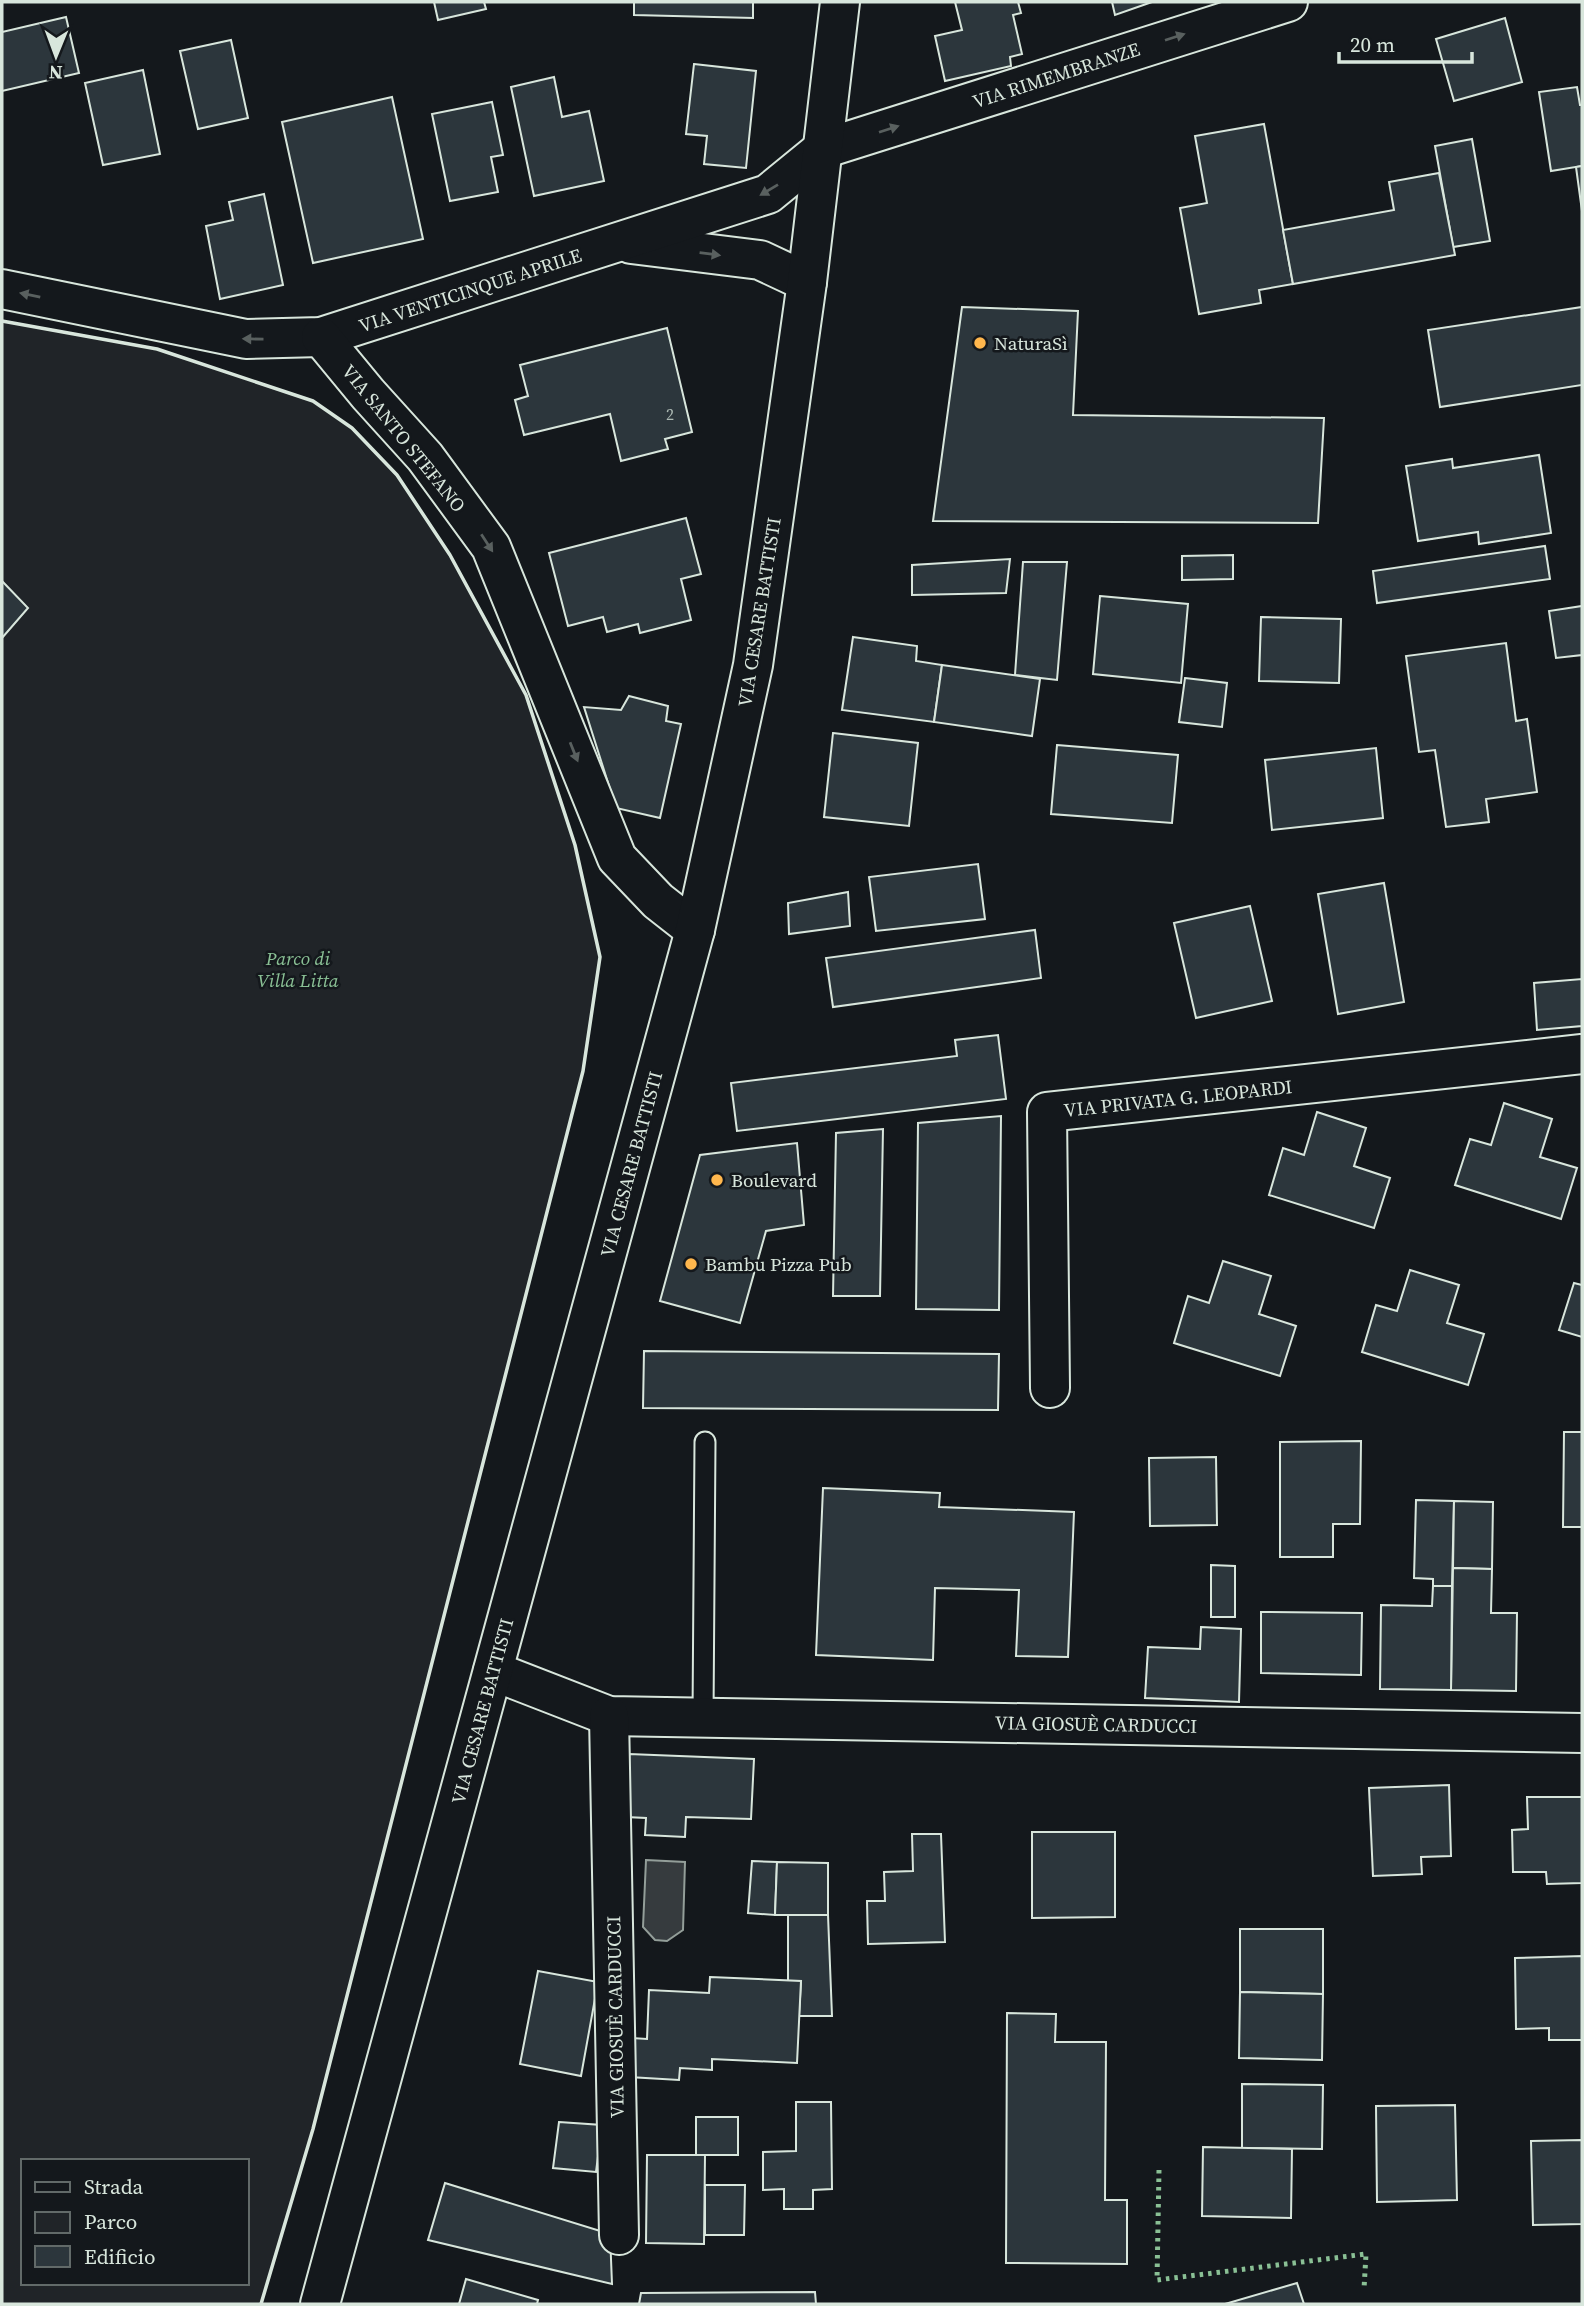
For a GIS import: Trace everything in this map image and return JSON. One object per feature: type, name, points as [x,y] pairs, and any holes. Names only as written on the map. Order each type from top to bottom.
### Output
[{"type":"street","name":"VIA CESARE BATTISTI","points":[[320,2304],[695,930],[753,665],[807,282],[839,2]]},
{"type":"street","name":"VIA RIMEMBRANZE","points":[[823,149],[1288,2]]},
{"type":"street","name":"VIA VENTICINQUE APRILE","points":[[321,337],[768,194],[823,149]]},
{"type":"street","name":"VIA VENTICINQUE APRILE","points":[[618,242],[760,260],[807,282]]},
{"type":"street","points":[[2,289],[246,340],[321,337]]},
{"type":"street","name":"VIA SANTO STEFANO","points":[[321,337],[425,457],[491,547],[617,858],[658,901],[695,930]]},
{"type":"street","name":"VIA PRIVATA G. LEOPARDI","points":[[1050,1388],[1047,1112],[1582,1054]]},
{"type":"street","name":"VIA GIOSUÈ CARDUCCI","points":[[493,1671],[609,1716],[1582,1733]]},
{"type":"street","name":"VIA GIOSUÈ CARDUCCI","points":[[609,1716],[620,2235]]},
{"type":"lane","points":[[703,1717],[705,1442]]},
{"type":"green space","name":"Parco di Villa Litta","points":[[2,321],[157,349],[313,401],[352,428],[397,475],[450,555],[526,695],[575,845],[600,957],[583,1071],[313,2129],[261,2304],[2,2304]]},
{"type":"shaded area","points":[[646,1860],[685,1862],[683,1930],[667,1941],[655,1940],[643,1927]]},
{"type":"building","points":[[434,2],[484,2],[486,9],[438,20]]},
{"type":"building","points":[[634,2],[753,2],[753,18],[634,15]]},
{"type":"building","points":[[955,2],[1018,2],[1021,13],[1013,15],[1022,54],[1010,57],[1011,66],[945,81],[935,36],[962,30]]},
{"type":"building","points":[[1112,2],[1152,2],[1115,15]]},
{"type":"building","points":[[66,17],[79,73],[2,91],[2,32]]},
{"type":"building","points":[[1505,18],[1522,82],[1454,101],[1436,39]]},
{"type":"building","points":[[231,40],[248,118],[198,129],[180,51]]},
{"type":"building","points":[[694,64],[756,71],[746,168],[704,164],[707,136],[686,134]]},
{"type":"building","points":[[143,70],[160,154],[103,165],[85,83]]},
{"type":"building","points":[[554,77],[562,117],[589,111],[604,181],[534,196],[511,87]]},
{"type":"building","points":[[1577,87],[1582,105],[1582,166],[1551,171],[1539,92]]},
{"type":"building","points":[[392,97],[423,239],[313,263],[282,122]]},
{"type":"building","points":[[492,102],[503,155],[491,157],[498,192],[450,201],[432,114]]},
{"type":"building","points":[[1264,124],[1293,284],[1259,290],[1261,303],[1199,314],[1180,208],[1207,203],[1195,136]]},
{"type":"building","points":[[1472,139],[1490,241],[1453,247],[1435,146]]},
{"type":"building","points":[[1582,166],[1582,211],[1576,167]]},
{"type":"building","points":[[1439,173],[1455,255],[1293,284],[1283,230],[1394,210],[1389,182]]},
{"type":"building","points":[[264,194],[283,285],[220,299],[206,226],[233,220],[229,202]]},
{"type":"building","points":[[962,307],[1078,311],[1073,415],[1324,418],[1318,523],[933,521]]},
{"type":"building","points":[[1582,307],[1582,385],[1440,407],[1428,330]]},
{"type":"building","points":[[667,328],[692,432],[665,439],[668,449],[621,461],[610,414],[524,435],[515,400],[528,396],[520,365]]},
{"type":"building","points":[[1539,455],[1551,533],[1479,544],[1478,532],[1418,541],[1406,466],[1452,459],[1453,468]]},
{"type":"building","points":[[686,518],[701,574],[681,579],[691,620],[640,633],[638,624],[607,632],[603,617],[568,626],[549,553]]},
{"type":"building","points":[[1545,546],[1550,579],[1377,603],[1373,571]]},
{"type":"building","points":[[1233,555],[1233,579],[1182,580],[1182,556]]},
{"type":"building","points":[[1010,559],[1006,593],[912,595],[912,565]]},
{"type":"building","points":[[1023,562],[1067,562],[1057,680],[1015,675]]},
{"type":"building","points":[[2,581],[28,608],[2,638]]},
{"type":"building","points":[[1100,596],[1188,604],[1181,683],[1093,674]]},
{"type":"building","points":[[1582,606],[1582,655],[1556,658],[1549,611]]},
{"type":"building","points":[[1261,617],[1341,619],[1339,683],[1259,681]]},
{"type":"building","points":[[853,637],[917,646],[916,661],[942,665],[934,722],[842,710]]},
{"type":"building","points":[[1506,643],[1516,721],[1527,719],[1537,792],[1486,799],[1489,822],[1446,827],[1435,750],[1419,752],[1406,656]]},
{"type":"building","points":[[942,665],[1040,679],[1032,736],[934,722]]},
{"type":"building","points":[[1185,678],[1227,683],[1222,727],[1179,722]]},
{"type":"building","points":[[629,696],[668,706],[666,721],[681,724],[660,818],[616,808],[584,707],[621,710]]},
{"type":"building","points":[[833,733],[918,743],[909,826],[824,817]]},
{"type":"building","points":[[1057,745],[1178,755],[1172,823],[1051,814]]},
{"type":"building","points":[[1376,748],[1383,818],[1272,830],[1265,760]]},
{"type":"building","points":[[978,864],[985,919],[876,931],[869,877]]},
{"type":"building","points":[[1384,883],[1404,1002],[1338,1014],[1318,894]]},
{"type":"building","points":[[848,892],[850,926],[789,934],[788,903]]},
{"type":"building","points":[[1250,906],[1272,1001],[1196,1018],[1174,923]]},
{"type":"building","points":[[1035,930],[1041,978],[833,1007],[826,958]]},
{"type":"building","points":[[1582,979],[1582,1026],[1537,1030],[1534,983]]},
{"type":"building","points":[[998,1035],[1006,1099],[737,1131],[731,1083],[957,1056],[955,1040]]},
{"type":"building","points":[[1504,1103],[1552,1119],[1540,1157],[1577,1168],[1561,1219],[1455,1185],[1470,1139],[1491,1145]]},
{"type":"building","points":[[1317,1112],[1366,1128],[1354,1166],[1390,1178],[1374,1228],[1269,1195],[1283,1148],[1304,1155]]},
{"type":"building","points":[[1001,1116],[999,1310],[916,1309],[918,1123]]},
{"type":"building","points":[[883,1129],[880,1296],[833,1296],[836,1133]]},
{"type":"building","points":[[797,1143],[804,1225],[766,1231],[740,1323],[660,1301],[700,1155]]},
{"type":"building","points":[[1223,1261],[1271,1276],[1259,1314],[1296,1326],[1280,1376],[1174,1343],[1188,1296],[1209,1303]]},
{"type":"building","points":[[1410,1270],[1459,1285],[1447,1323],[1484,1334],[1468,1385],[1362,1352],[1376,1305],[1397,1311]]},
{"type":"building","points":[[1574,1283],[1582,1285],[1582,1337],[1559,1330]]},
{"type":"building","points":[[644,1351],[999,1354],[998,1410],[643,1408]]},
{"type":"building","points":[[1564,1432],[1582,1432],[1582,1527],[1563,1527]]},
{"type":"building","points":[[1361,1441],[1360,1524],[1333,1524],[1333,1557],[1280,1557],[1280,1442]]},
{"type":"building","points":[[1216,1457],[1217,1525],[1150,1526],[1149,1458]]},
{"type":"building","points":[[823,1488],[940,1493],[939,1507],[1074,1512],[1068,1657],[1016,1656],[1019,1590],[935,1588],[933,1660],[816,1655]]},
{"type":"building","points":[[1416,1500],[1454,1501],[1452,1586],[1433,1586],[1433,1579],[1414,1578]]},
{"type":"building","points":[[1454,1501],[1493,1502],[1492,1569],[1453,1568]]},
{"type":"building","points":[[1211,1565],[1235,1566],[1235,1617],[1211,1617]]},
{"type":"building","points":[[1453,1568],[1492,1569],[1491,1613],[1517,1613],[1516,1691],[1451,1690]]},
{"type":"building","points":[[1433,1586],[1452,1586],[1451,1690],[1380,1689],[1381,1605],[1432,1606]]},
{"type":"building","points":[[1261,1612],[1362,1613],[1361,1675],[1261,1673]]},
{"type":"building","points":[[1201,1627],[1241,1629],[1239,1702],[1145,1698],[1148,1647],[1200,1649]]},
{"type":"building","points":[[629,1754],[754,1759],[751,1819],[686,1817],[685,1837],[645,1835],[646,1818],[626,1817]]},
{"type":"building","points":[[1449,1785],[1451,1856],[1421,1857],[1422,1874],[1373,1876],[1369,1788]]},
{"type":"building","points":[[1527,1797],[1582,1797],[1582,1883],[1547,1884],[1546,1872],[1513,1872],[1512,1830],[1528,1829]]},
{"type":"building","points":[[1032,1832],[1115,1832],[1115,1917],[1032,1918]]},
{"type":"building","points":[[912,1834],[941,1834],[945,1942],[868,1944],[867,1901],[885,1901],[884,1872],[913,1871]]},
{"type":"building","points":[[752,1861],[777,1862],[775,1915],[748,1913]]},
{"type":"building","points":[[777,1862],[828,1863],[828,1915],[775,1915]]},
{"type":"building","points":[[788,1915],[828,1915],[832,2016],[799,2016],[801,1981],[788,1981]]},
{"type":"building","points":[[1240,1929],[1323,1929],[1323,1994],[1240,1992]]},
{"type":"building","points":[[1582,1956],[1582,2040],[1549,2040],[1549,2028],[1516,2029],[1515,1958]]},
{"type":"building","points":[[538,1971],[598,1982],[581,2076],[520,2064]]},
{"type":"building","points":[[710,1977],[801,1981],[797,2063],[712,2059],[712,2070],[680,2068],[679,2080],[629,2077],[632,2038],[647,2039],[649,1990],[709,1993]]},
{"type":"building","points":[[1240,1992],[1323,1994],[1322,2060],[1239,2058]]},
{"type":"building","points":[[1007,2013],[1056,2014],[1055,2042],[1106,2042],[1105,2200],[1127,2200],[1127,2264],[1006,2263]]},
{"type":"building","points":[[1242,2084],[1323,2085],[1322,2149],[1242,2148]]},
{"type":"building","points":[[796,2102],[831,2102],[832,2189],[813,2190],[813,2209],[784,2209],[784,2189],[763,2190],[763,2152],[796,2151]]},
{"type":"building","points":[[1455,2105],[1457,2200],[1377,2202],[1376,2106]]},
{"type":"building","points":[[696,2117],[738,2117],[738,2155],[696,2155]]},
{"type":"building","points":[[559,2122],[602,2125],[596,2172],[553,2168]]},
{"type":"building","points":[[1582,2140],[1582,2224],[1533,2225],[1531,2141]]},
{"type":"building","points":[[1203,2147],[1292,2149],[1291,2218],[1202,2216]]},
{"type":"building","points":[[647,2155],[705,2155],[704,2244],[646,2243]]},
{"type":"building","points":[[445,2183],[610,2234],[612,2284],[428,2240]]},
{"type":"building","points":[[705,2185],[745,2185],[744,2235],[705,2235]]},
{"type":"building","points":[[466,2279],[538,2300],[537,2304],[459,2304]]},
{"type":"building","points":[[1297,2283],[1304,2304],[1225,2304]]},
{"type":"building","points":[[815,2292],[816,2304],[639,2304],[641,2293]]},
{"type":"hedge","points":[[1159,2170],[1157,2280],[1366,2254],[1364,2289]]},
{"type":"wall","points":[[2,321],[157,349],[313,401],[352,428],[397,475],[450,555],[526,695],[575,845],[600,957],[583,1071],[313,2129],[261,2304]]},
{"type":"place","name":"NaturaSì","points":[[980,343]]},
{"type":"place","name":"Boulevard","points":[[717,1180]]},
{"type":"place","name":"Bambu Pizza Pub","points":[[691,1264]]}]
